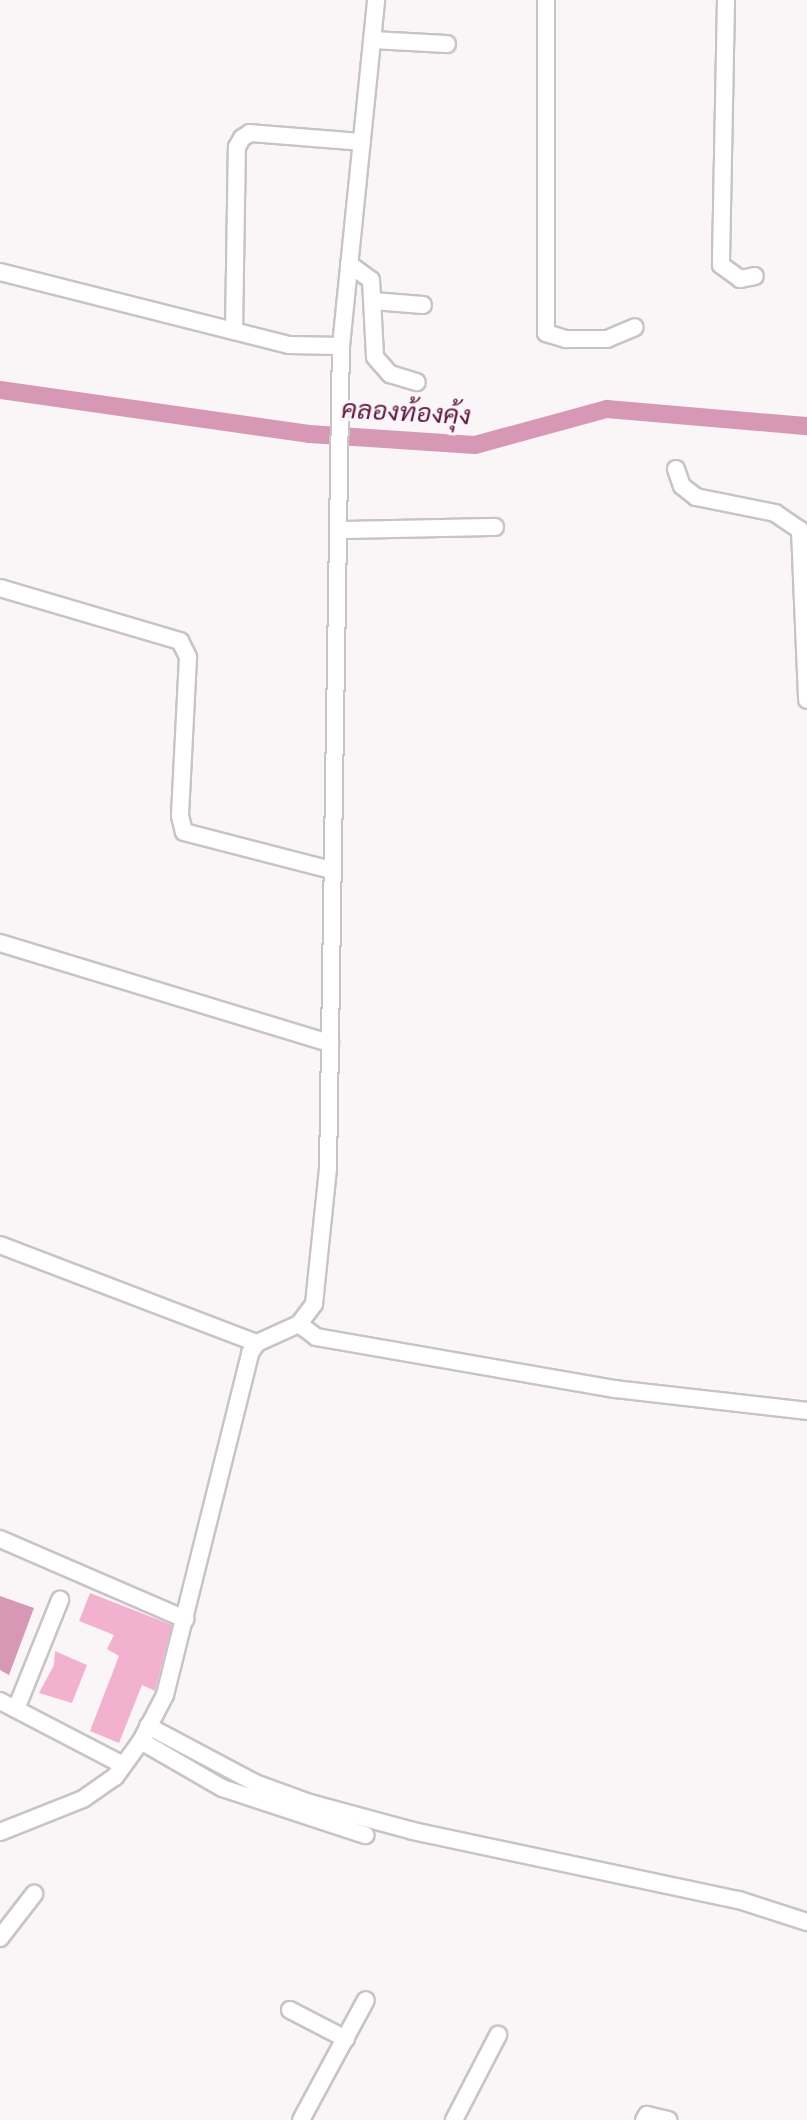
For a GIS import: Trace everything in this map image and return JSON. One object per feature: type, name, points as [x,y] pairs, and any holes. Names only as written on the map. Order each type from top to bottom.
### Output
[{"type":"street","points":[[0,1245],[257,1343],[299,1324],[314,1304],[321,1256],[330,1043],[331,870],[342,449],[341,346],[376,0]]},
{"type":"street","points":[[546,0],[546,333],[566,340],[607,340],[635,327]]},
{"type":"street","points":[[726,0],[721,265],[740,279],[755,275]]},
{"type":"street","points":[[372,40],[447,44]]},
{"type":"street","points":[[234,331],[237,147],[242,138],[250,133],[362,142]]},
{"type":"street","points":[[349,264],[371,280],[375,357],[390,374],[417,382]]},
{"type":"street","points":[[0,272],[289,345],[341,346]]},
{"type":"street","points":[[373,301],[424,305]]},
{"type":"street","points":[[676,469],[682,486],[696,497],[775,513],[800,530],[807,700]]},
{"type":"street","points":[[340,530],[495,527]]},
{"type":"street","points":[[0,588],[180,642],[188,657],[180,816],[184,832],[331,870]]},
{"type":"street","points":[[0,943],[330,1043]]},
{"type":"street","points":[[299,1324],[316,1337],[615,1389],[807,1411]]},
{"type":"street","points":[[0,1832],[83,1799],[123,1765],[145,1734],[164,1695],[257,1343]]},
{"type":"street","points":[[0,1539],[185,1619]]},
{"type":"street","points":[[16,1709],[60,1600]]},
{"type":"street","points":[[0,1701],[123,1765]]},
{"type":"street","points":[[145,1734],[222,1788],[365,1835]]},
{"type":"street","points":[[145,1734],[256,1783],[310,1803],[413,1831],[739,1900],[807,1922]]},
{"type":"street","points":[[0,1938],[34,1894]]},
{"type":"street","points":[[301,2120],[366,2000]]},
{"type":"street","points":[[290,2010],[346,2039]]},
{"type":"street","points":[[454,2120],[498,2035]]},
{"type":"street","points":[[644,2120],[647,2115],[668,2120]]},
{"type":"shaded area","points":[[0,1596],[34,1608],[9,1675],[0,1670]]},
{"type":"building","points":[[90,1593],[172,1625],[155,1691],[142,1685],[119,1743],[90,1731],[119,1656],[107,1649],[114,1635],[79,1621]]},
{"type":"building","points":[[55,1651],[87,1665],[72,1703],[39,1693],[54,1665]]},
{"type":"waterway","name":"คลองท้องคุ้ง","points":[[0,390],[309,434],[475,445],[607,409],[807,426]]}]
